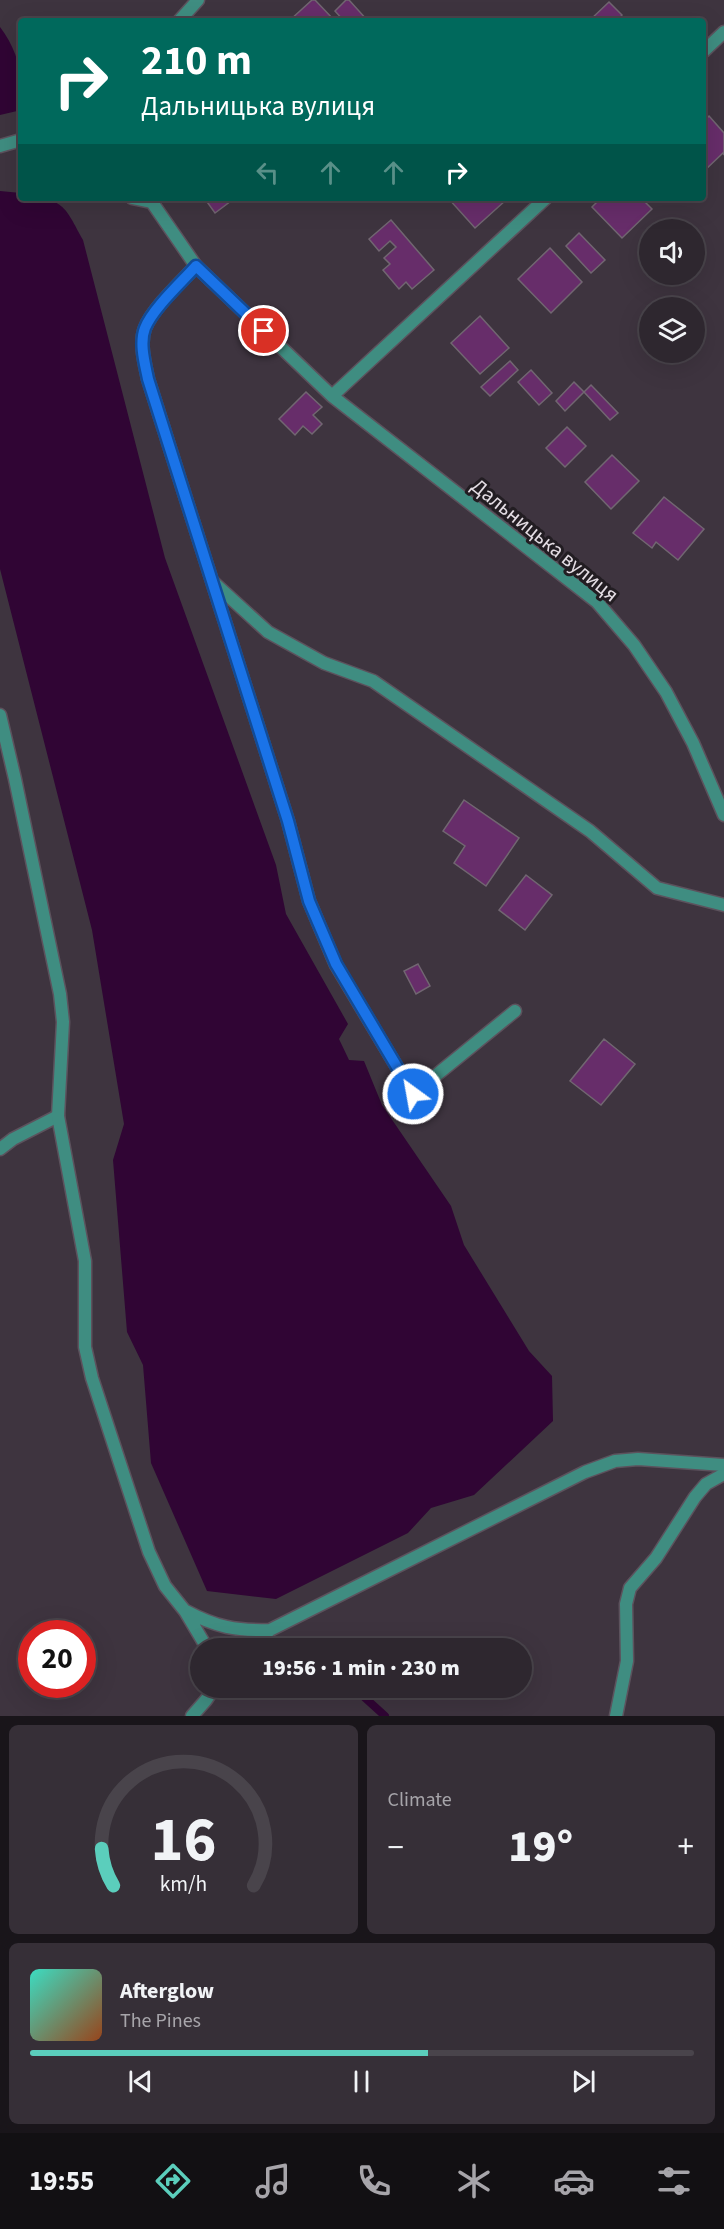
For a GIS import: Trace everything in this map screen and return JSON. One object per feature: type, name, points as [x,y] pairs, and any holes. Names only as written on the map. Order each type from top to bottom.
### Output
[{"type":"street","points":[[182,18],[198,0]]},
{"type":"street","points":[[706,49],[724,32]]},
{"type":"street","points":[[0,146],[18,143]]},
{"type":"street","name":"Дальницька вулиця","points":[[151,201],[196,266],[332,396],[597,602],[634,645],[666,692],[693,743],[724,815]]},
{"type":"street","points":[[332,396],[543,201]]},
{"type":"street","points":[[196,266],[163,302],[144,328],[143,352],[148,379],[288,821],[309,901],[336,964],[413,1094],[515,1011]]},
{"type":"street","points":[[211,580],[268,632],[324,663],[373,681],[590,831],[657,888],[724,905]]},
{"type":"street","points":[[0,715],[60,994],[63,1022],[58,1116],[85,1261],[85,1347],[92,1378],[149,1552],[165,1586],[185,1611],[201,1638]]},
{"type":"street","points":[[0,1149],[13,1139],[58,1116]]},
{"type":"street","points":[[262,1638],[270,1630],[585,1472],[615,1461],[638,1460],[724,1465]]},
{"type":"street","points":[[616,1716],[627,1661],[626,1615],[630,1588],[656,1558],[695,1497],[706,1484],[724,1474]]},
{"type":"street","points":[[185,1611],[207,1623],[228,1629],[270,1630]]},
{"type":"street","points":[[192,1716],[208,1698]]},
{"type":"shaded area","points":[[0,27],[12,46],[18,63],[18,107],[17,111],[0,115]]},
{"type":"shaded area","points":[[0,191],[18,193],[18,201],[55,202],[66,211],[83,240],[165,558],[276,865],[286,914],[348,1024],[339,1039],[349,1060],[364,1061],[382,1105],[451,1206],[464,1245],[529,1351],[552,1376],[553,1421],[474,1495],[431,1508],[408,1533],[276,1599],[207,1591],[151,1463],[143,1365],[127,1332],[113,1160],[124,1124],[92,930],[0,569]]},
{"type":"building","points":[[312,0],[315,0],[332,18],[292,18]]},
{"type":"building","points":[[346,0],[349,0],[365,18],[341,18],[335,11]]},
{"type":"building","points":[[609,2],[622,15],[620,18],[592,18]]},
{"type":"building","points":[[709,116],[724,133],[724,155],[723,153],[706,169],[706,119]]},
{"type":"building","points":[[206,201],[231,201],[215,213]]},
{"type":"building","points":[[451,201],[505,201],[475,228]]},
{"type":"building","points":[[598,201],[644,201],[652,209],[639,219],[622,238],[592,207]]},
{"type":"building","points":[[391,220],[434,270],[412,289],[406,282],[399,289],[383,270],[390,264],[384,258],[396,247],[390,241],[379,251],[369,239]]},
{"type":"building","points":[[579,233],[605,260],[591,273],[566,246]]},
{"type":"building","points":[[550,248],[582,282],[551,313],[518,279]]},
{"type":"building","points":[[480,316],[509,348],[480,374],[451,343]]},
{"type":"building","points":[[510,361],[518,370],[490,396],[481,387]]},
{"type":"building","points":[[531,370],[552,393],[539,405],[518,382]]},
{"type":"building","points":[[574,382],[584,392],[565,411],[556,401]]},
{"type":"building","points":[[591,385],[618,413],[610,420],[584,392]]},
{"type":"building","points":[[306,392],[322,407],[313,415],[322,424],[312,434],[303,426],[295,435],[279,419]]},
{"type":"building","points":[[567,427],[586,446],[565,467],[546,448]]},
{"type":"building","points":[[612,455],[639,481],[611,509],[585,482]]},
{"type":"building","points":[[664,497],[704,529],[678,560],[656,542],[652,548],[633,533]]},
{"type":"building","points":[[464,800],[519,838],[486,886],[454,863],[465,846],[443,831]]},
{"type":"building","points":[[526,875],[552,895],[525,930],[499,910]]},
{"type":"building","points":[[418,964],[430,986],[416,994],[404,971]]},
{"type":"building","points":[[604,1039],[635,1064],[601,1105],[570,1081]]},
{"type":"waterway","points":[[365,1698],[385,1716]]},
{"type":"route","points":[[264,331],[196,266],[163,302],[144,328],[143,352],[148,379],[288,821],[309,901],[336,964],[413,1094]]}]
